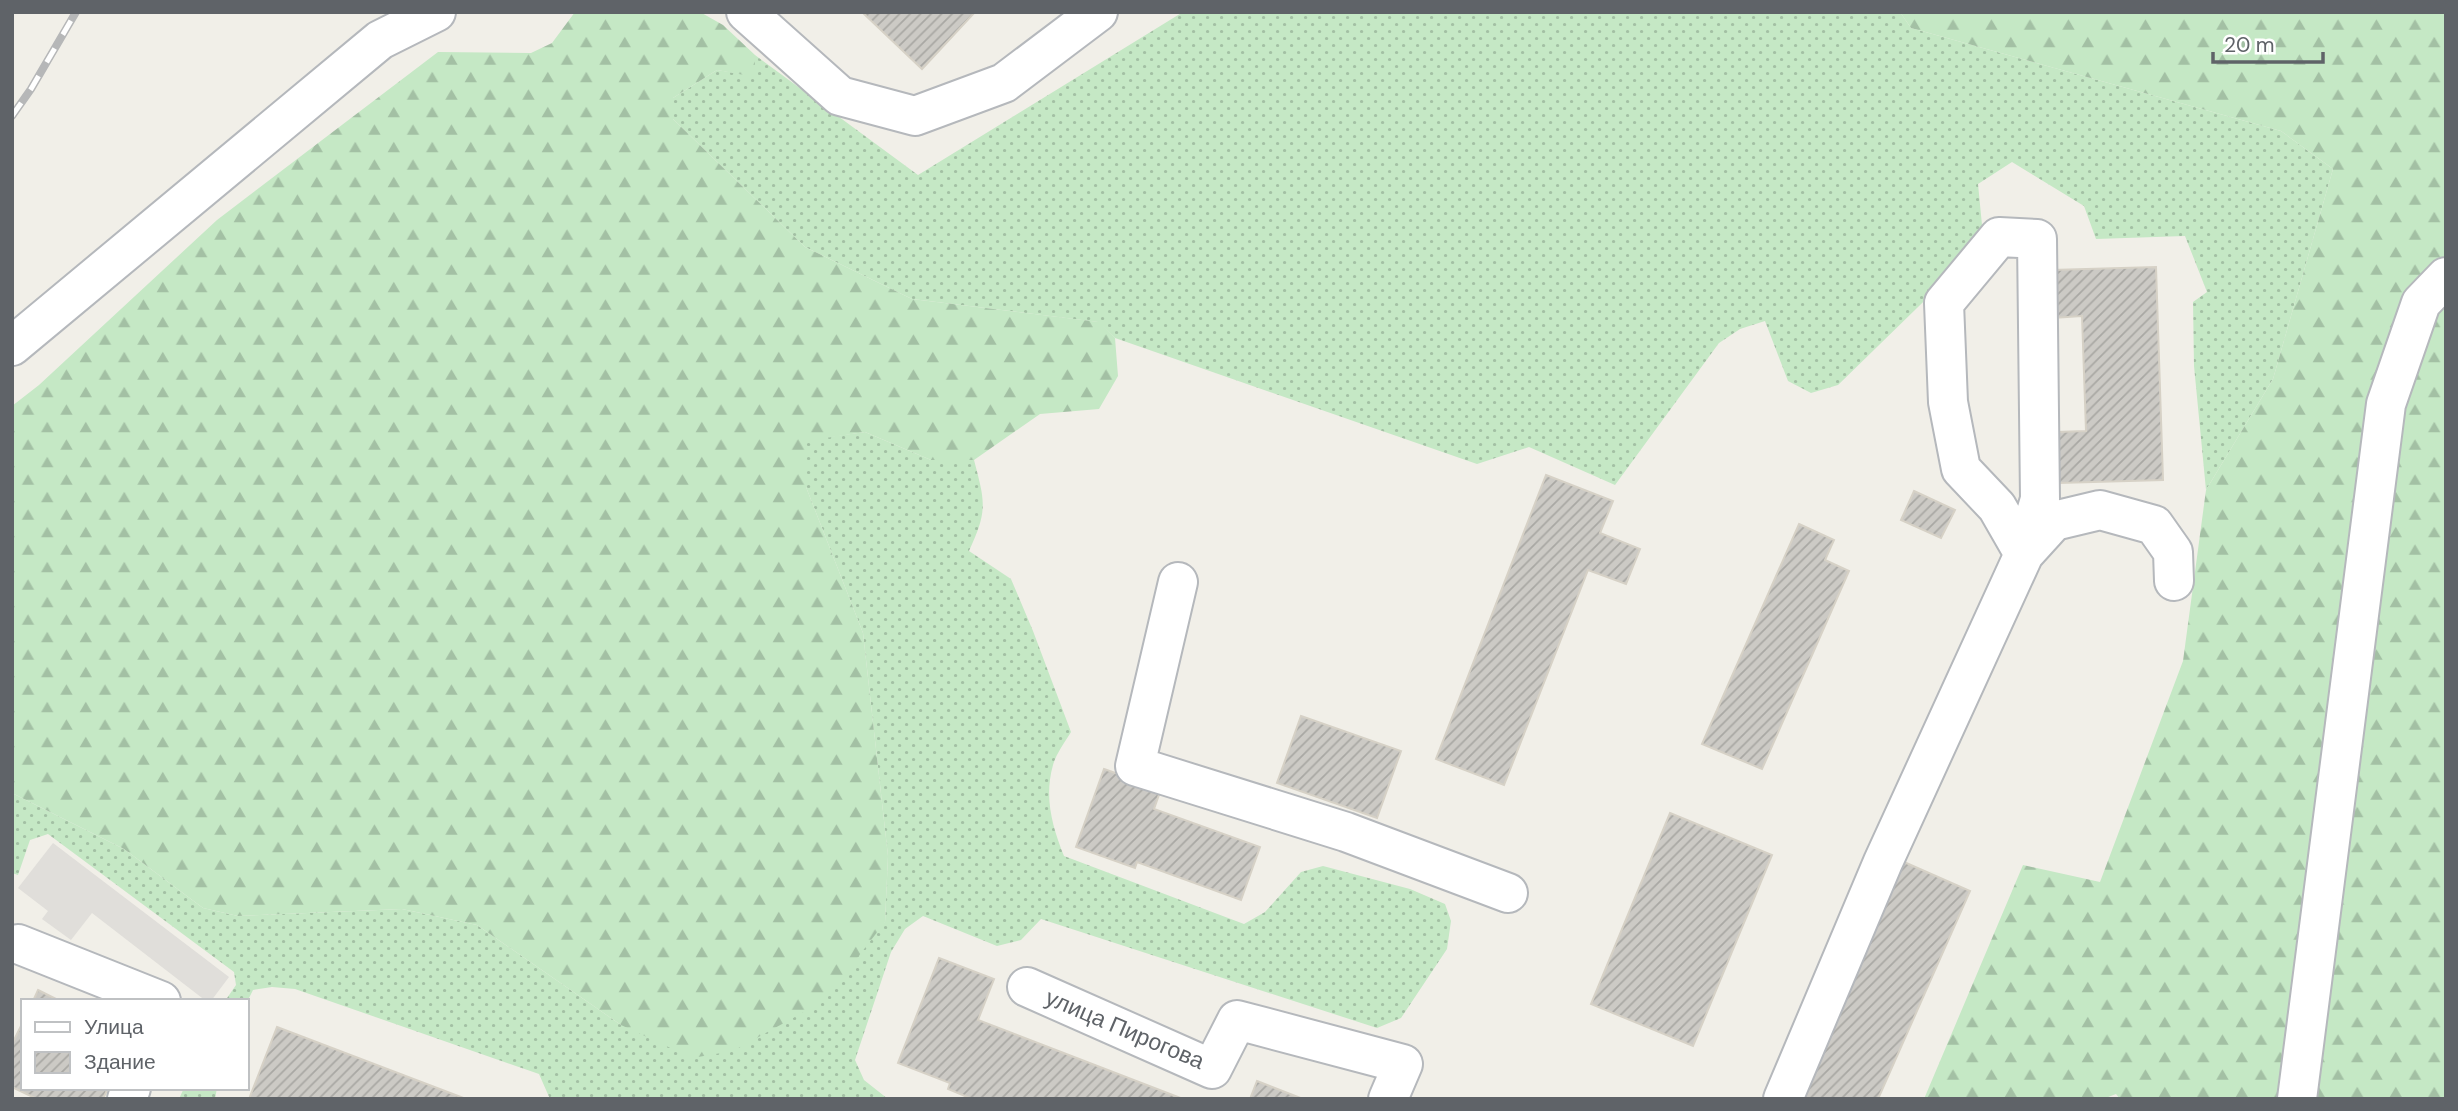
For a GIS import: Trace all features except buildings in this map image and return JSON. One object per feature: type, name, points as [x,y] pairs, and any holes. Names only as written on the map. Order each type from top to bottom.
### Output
[{"type":"street","points":[[12,346],[380,40],[436,12]]},
{"type":"street","points":[[746,12],[841,96],[915,116],[1004,83],[1098,12]]},
{"type":"street","points":[[1783,1099],[1883,862],[2024,554],[2040,499],[2037,239],[1999,237],[1944,303],[1948,402],[1961,469],[1997,506],[2024,554]]},
{"type":"street","points":[[2297,1099],[2386,404],[2421,303],[2446,277]]},
{"type":"street","points":[[2024,554],[2054,521],[2100,510],[2154,525],[2173,552],[2174,580]]},
{"type":"street","points":[[1178,582],[1135,766],[1346,832],[1508,893]]},
{"type":"street","points":[[18,944],[156,999]]},
{"type":"street","name":"улица Пирогова","points":[[1027,987],[1212,1069],[1237,1020],[1403,1064],[1388,1099]]},
{"type":"shaded area","points":[[53,843],[229,977],[212,999],[203,999],[92,913],[71,940],[42,919],[48,911],[18,888]]},
{"type":"green space","points":[[575,12],[700,12],[723,25],[755,55],[755,77],[717,70],[673,98],[673,119],[805,247],[912,299],[1099,322],[1115,338],[1118,376],[1099,409],[1040,414],[974,460],[931,460],[865,432],[806,441],[806,487],[863,633],[888,856],[885,922],[824,1001],[733,1051],[692,1058],[621,1025],[477,925],[402,909],[238,916],[203,908],[124,849],[12,793],[12,406],[39,385],[217,220],[438,52],[531,53],[552,43]]},
{"type":"green space","points":[[1183,12],[1900,12],[1911,28],[2281,131],[2333,169],[2273,379],[2206,490],[2194,366],[2193,302],[2207,292],[2185,236],[2096,239],[2084,206],[2012,162],[1978,184],[1982,225],[1957,269],[1838,385],[1811,393],[1788,381],[1765,321],[1740,329],[1719,343],[1615,485],[1529,447],[1477,464],[1115,338],[1098,322],[912,299],[805,247],[673,119],[673,98],[717,70],[755,76],[755,55],[918,175]]},
{"type":"green space","points":[[1900,12],[2446,12],[2446,1099],[2120,1099],[2116,1094],[2103,1099],[1924,1099],[2023,865],[2100,882],[2183,661],[2206,490],[2273,379],[2333,169],[2281,131],[1911,28]]},
{"type":"green space","points":[[865,432],[931,460],[974,460],[983,506],[969,551],[1011,579],[1071,732],[1054,761],[1049,789],[1053,822],[1064,856],[1244,924],[1265,912],[1301,872],[1323,866],[1410,889],[1445,904],[1451,921],[1447,949],[1401,1018],[1377,1028],[1041,919],[1021,940],[997,946],[923,916],[905,929],[891,952],[855,1060],[864,1080],[888,1099],[550,1099],[539,1074],[295,989],[272,987],[253,990],[248,1000],[226,999],[236,985],[234,972],[48,834],[30,840],[18,875],[12,873],[12,793],[124,849],[203,908],[238,916],[402,909],[477,925],[621,1025],[885,922],[888,856],[863,633],[806,487],[806,440]]},
{"type":"green space","points":[[183,1090],[217,1090],[215,1099],[179,1099]]},
{"type":"railway","points":[[12,116],[76,12]]}]
